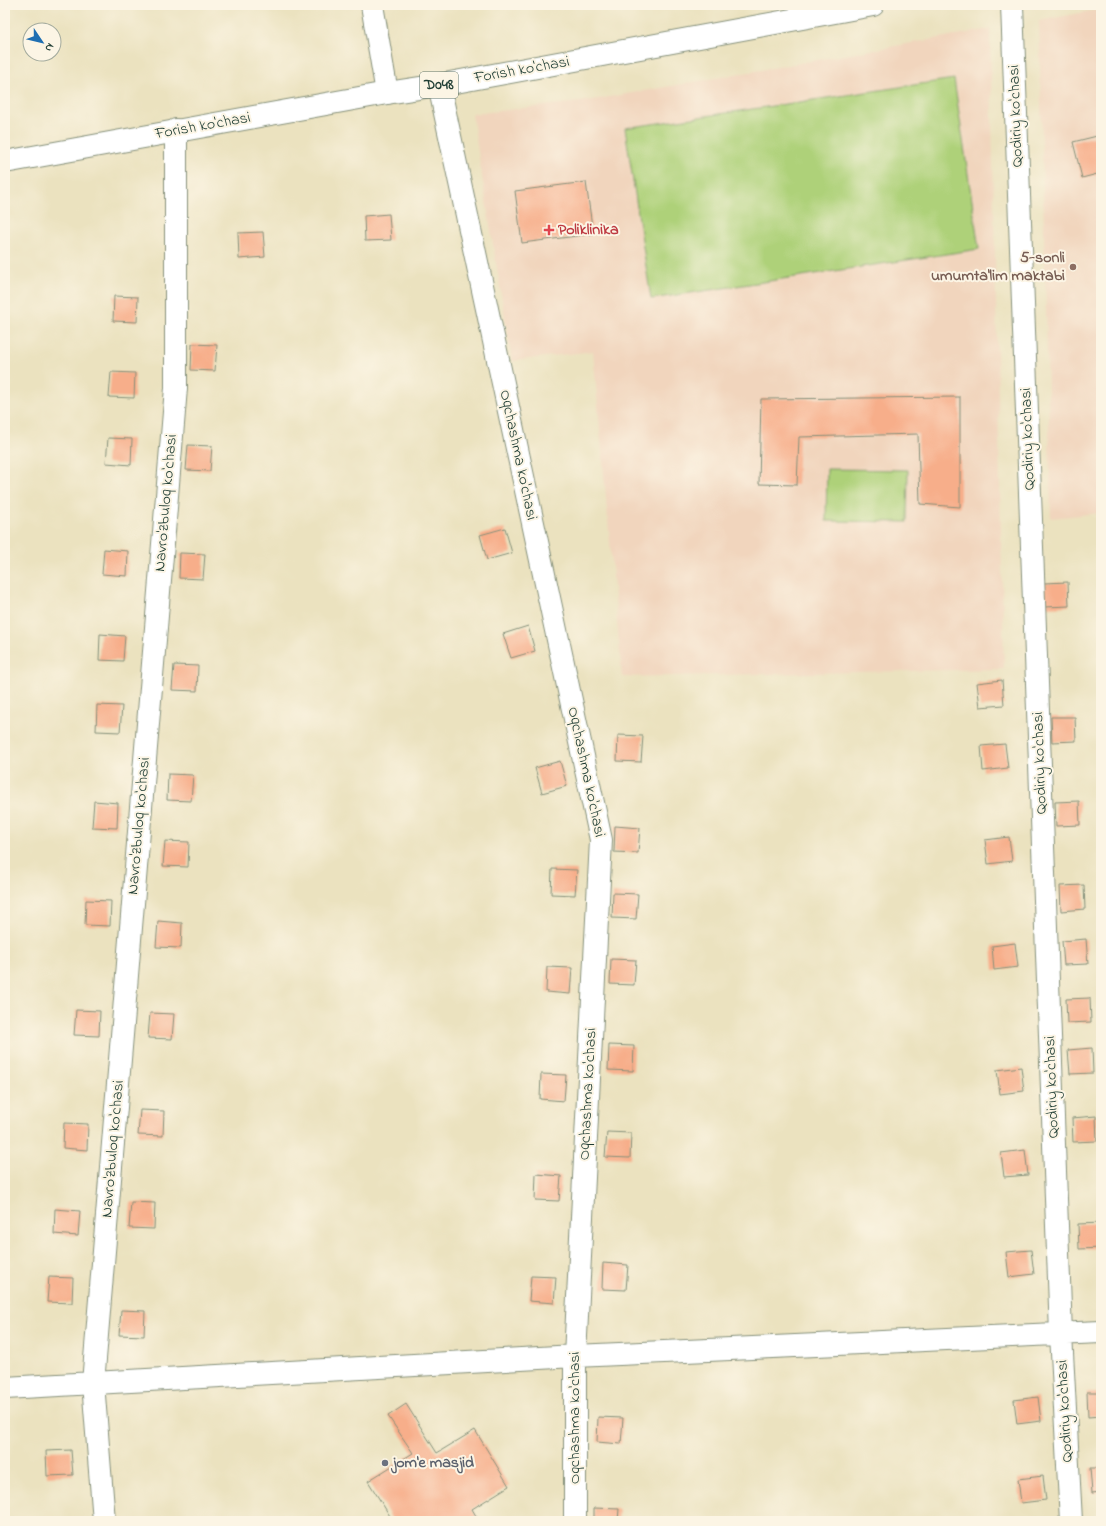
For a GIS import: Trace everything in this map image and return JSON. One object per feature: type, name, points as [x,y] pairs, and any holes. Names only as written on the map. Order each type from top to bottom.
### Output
[{"type":"street","points":[[372,5],[387,93]]},
{"type":"street","name":"Forish ko'chasi","points":[[5,162],[176,130],[439,85],[873,5]]},
{"type":"street","name":"Qodiriy ko'chasi","points":[[1012,5],[1061,1334],[1071,1521]]},
{"type":"street","name":"Oqchashma ko'chasi","points":[[439,85],[601,840],[575,1356],[575,1521]]},
{"type":"street","name":"Navro'zbuloq ko'chasi","points":[[104,1521],[93,1383],[176,388],[176,130]]},
{"type":"street","points":[[5,1388],[575,1356],[1101,1332]]},
{"type":"shaded area","name":"5-sonli umumta'lim maktabi","points":[[1101,9],[1101,513],[1051,518],[1039,21]]},
{"type":"shaded area","points":[[990,29],[1004,669],[622,677],[593,351],[512,361],[472,114],[587,101]]},
{"type":"green space","points":[[954,79],[979,249],[651,299],[625,128]]},
{"type":"green space","points":[[827,469],[908,470],[907,522],[826,521]]},
{"type":"building","points":[[1101,135],[1101,173],[1082,178],[1073,142]]},
{"type":"building","points":[[586,182],[593,234],[522,243],[515,191]]},
{"type":"building","points":[[389,214],[391,240],[365,241],[364,216]]},
{"type":"building","points":[[263,232],[265,257],[239,259],[238,233]]},
{"type":"building","points":[[114,296],[138,297],[137,322],[113,321]]},
{"type":"building","points":[[192,344],[217,345],[215,371],[191,370]]},
{"type":"building","points":[[111,372],[135,373],[134,398],[109,397]]},
{"type":"building","points":[[960,397],[960,507],[920,504],[918,434],[799,437],[797,485],[759,484],[761,399]]},
{"type":"building","points":[[108,438],[132,439],[131,465],[106,463]]},
{"type":"building","points":[[188,445],[212,446],[210,471],[186,470]]},
{"type":"building","points":[[505,528],[512,553],[487,560],[480,535]]},
{"type":"building","points":[[104,549],[128,551],[127,576],[102,574]]},
{"type":"building","points":[[180,553],[205,554],[203,579],[179,578]]},
{"type":"building","points":[[1068,582],[1069,606],[1045,607],[1044,583]]},
{"type":"building","points":[[528,626],[535,651],[511,658],[503,634]]},
{"type":"building","points":[[100,634],[125,636],[123,661],[99,660]]},
{"type":"building","points":[[174,665],[198,666],[197,691],[172,690]]},
{"type":"building","points":[[1002,680],[1004,705],[980,707],[977,683]]},
{"type":"building","points":[[97,705],[122,706],[120,732],[96,731]]},
{"type":"building","points":[[1051,717],[1075,717],[1076,741],[1052,742]]},
{"type":"building","points":[[618,735],[643,736],[641,762],[617,761]]},
{"type":"building","points":[[1005,744],[1008,768],[983,771],[981,746]]},
{"type":"building","points":[[560,761],[567,786],[542,793],[535,768]]},
{"type":"building","points":[[168,774],[193,775],[191,801],[167,800]]},
{"type":"building","points":[[94,801],[118,803],[117,828],[92,827]]},
{"type":"building","points":[[1079,801],[1080,825],[1056,826],[1055,802]]},
{"type":"building","points":[[615,826],[640,828],[638,853],[614,852]]},
{"type":"building","points":[[1009,837],[1012,861],[988,864],[985,840]]},
{"type":"building","points":[[165,841],[189,842],[188,867],[163,866]]},
{"type":"building","points":[[552,869],[577,870],[575,895],[551,894]]},
{"type":"building","points":[[1084,885],[1085,909],[1061,911],[1060,886]]},
{"type":"building","points":[[613,893],[638,894],[636,919],[612,918]]},
{"type":"building","points":[[86,900],[111,901],[110,926],[85,925]]},
{"type":"building","points":[[158,921],[182,923],[181,948],[156,947]]},
{"type":"building","points":[[1086,939],[1088,964],[1064,965],[1062,941]]},
{"type":"building","points":[[1015,943],[1018,967],[994,970],[992,946]]},
{"type":"building","points":[[611,959],[636,960],[634,985],[610,984]]},
{"type":"building","points":[[547,967],[572,968],[570,994],[546,992]]},
{"type":"building","points":[[1090,998],[1091,1022],[1067,1023],[1066,999]]},
{"type":"building","points":[[76,1010],[100,1011],[99,1036],[74,1035]]},
{"type":"building","points":[[150,1013],[174,1014],[172,1039],[148,1038]]},
{"type":"building","points":[[609,1045],[634,1046],[633,1071],[608,1070]]},
{"type":"building","points":[[1092,1048],[1093,1073],[1070,1074],[1068,1050]]},
{"type":"building","points":[[1021,1067],[1024,1091],[1000,1094],[997,1070]]},
{"type":"building","points":[[541,1074],[566,1075],[564,1101],[540,1099]]},
{"type":"building","points":[[140,1110],[164,1111],[163,1136],[138,1135]]},
{"type":"building","points":[[1096,1116],[1097,1141],[1073,1142],[1072,1118]]},
{"type":"building","points":[[64,1123],[88,1124],[87,1150],[63,1148]]},
{"type":"building","points":[[607,1132],[631,1133],[630,1158],[605,1157]]},
{"type":"building","points":[[1025,1150],[1028,1175],[1004,1177],[1001,1153]]},
{"type":"building","points":[[536,1174],[561,1176],[559,1201],[535,1200]]},
{"type":"building","points":[[131,1202],[155,1203],[154,1229],[129,1228]]},
{"type":"building","points":[[55,1209],[80,1211],[78,1236],[54,1234]]},
{"type":"building","points":[[1101,1223],[1101,1248],[1079,1249],[1078,1224]]},
{"type":"building","points":[[1031,1250],[1034,1274],[1009,1277],[1006,1252]]},
{"type":"building","points":[[603,1263],[628,1265],[626,1290],[602,1289]]},
{"type":"building","points":[[531,1276],[556,1277],[554,1303],[529,1301]]},
{"type":"building","points":[[49,1277],[73,1278],[72,1303],[47,1302]]},
{"type":"building","points":[[121,1310],[145,1311],[144,1336],[119,1335]]},
{"type":"building","points":[[1087,1392],[1101,1392],[1101,1416],[1088,1417]]},
{"type":"building","points":[[1038,1397],[1041,1421],[1017,1424],[1014,1400]]},
{"type":"building","points":[[406,1404],[437,1453],[475,1430],[509,1486],[472,1509],[479,1521],[393,1521],[368,1481],[413,1453],[388,1416]]},
{"type":"building","points":[[598,1417],[623,1418],[621,1444],[597,1442]]},
{"type":"building","points":[[71,1450],[73,1475],[47,1476],[46,1451]]},
{"type":"building","points":[[1090,1468],[1101,1468],[1101,1492],[1092,1493]]},
{"type":"building","points":[[1043,1476],[1046,1500],[1021,1503],[1018,1479]]},
{"type":"building","points":[[594,1508],[619,1509],[618,1521],[594,1521]]},
{"type":"place","name":"Poliklinika","points":[[549,230]]},
{"type":"place","name":"5-sonli umumta'lim maktabi","points":[[1073,267]]},
{"type":"place","name":"jom'e masjid","points":[[385,1463]]}]
